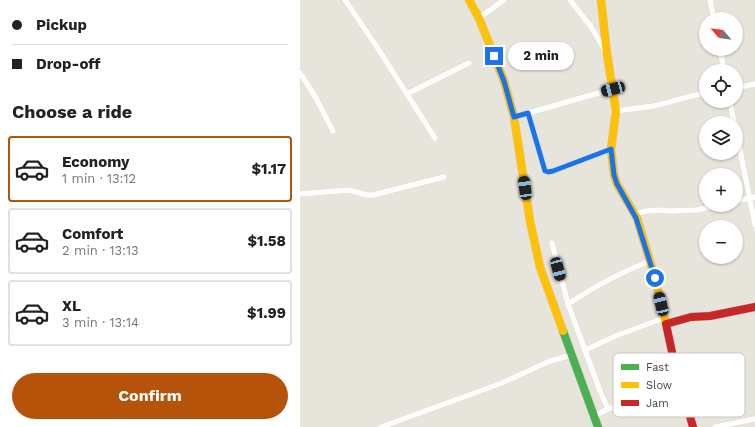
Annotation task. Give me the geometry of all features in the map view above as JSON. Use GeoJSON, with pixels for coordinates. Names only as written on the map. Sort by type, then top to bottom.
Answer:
{"type":"FeatureCollection","features":[{"type":"Feature","properties":{"kind":"main road"},"geometry":{"type":"LineString","coordinates":[[469,0],[479,18],[504,81],[514,117],[530,221],[540,267],[598,427]]}},
{"type":"Feature","properties":{"kind":"main road"},"geometry":{"type":"LineString","coordinates":[[602,0],[607,54],[616,111],[611,149],[614,175],[617,184],[636,218],[655,278],[673,353]]}},
{"type":"Feature","properties":{"kind":"main road"},"geometry":{"type":"LineString","coordinates":[[665,321],[710,316],[755,307]]}},
{"type":"Feature","properties":{"kind":"main road"},"geometry":{"type":"LineString","coordinates":[[690,417],[693,427]]}},
{"type":"Feature","properties":{"kind":"street"},"geometry":{"type":"LineString","coordinates":[[345,0],[435,138]]}},
{"type":"Feature","properties":{"kind":"street"},"geometry":{"type":"LineString","coordinates":[[479,18],[504,0]]}},
{"type":"Feature","properties":{"kind":"street"},"geometry":{"type":"LineString","coordinates":[[570,0],[592,28],[607,54]]}},
{"type":"Feature","properties":{"kind":"street"},"geometry":{"type":"LineString","coordinates":[[710,0],[713,12]]}},
{"type":"Feature","properties":{"kind":"street"},"geometry":{"type":"LineString","coordinates":[[407,94],[469,63]]}},
{"type":"Feature","properties":{"kind":"street"},"geometry":{"type":"LineString","coordinates":[[300,73],[316,98],[333,131]]}},
{"type":"Feature","properties":{"kind":"street"},"geometry":{"type":"LineString","coordinates":[[743,87],[755,84]]}},
{"type":"Feature","properties":{"kind":"street"},"geometry":{"type":"LineString","coordinates":[[514,117],[613,89]]}},
{"type":"Feature","properties":{"kind":"street"},"geometry":{"type":"LineString","coordinates":[[616,111],[653,106],[699,94]]}},
{"type":"Feature","properties":{"kind":"street"},"geometry":{"type":"LineString","coordinates":[[528,113],[546,172],[553,171],[611,149]]}},
{"type":"Feature","properties":{"kind":"street"},"geometry":{"type":"LineString","coordinates":[[743,158],[753,198],[755,225]]}},
{"type":"Feature","properties":{"kind":"street"},"geometry":{"type":"LineString","coordinates":[[300,194],[349,190],[367,195],[373,195],[444,177]]}},
{"type":"Feature","properties":{"kind":"street"},"geometry":{"type":"LineString","coordinates":[[743,200],[753,198]]}},
{"type":"Feature","properties":{"kind":"street"},"geometry":{"type":"LineString","coordinates":[[634,214],[653,210],[699,210]]}},
{"type":"Feature","properties":{"kind":"street"},"geometry":{"type":"LineString","coordinates":[[552,243],[568,304],[608,409]]}},
{"type":"Feature","properties":{"kind":"street"},"geometry":{"type":"LineString","coordinates":[[568,304],[602,283],[634,267],[650,261]]}},
{"type":"Feature","properties":{"kind":"street"},"geometry":{"type":"LineString","coordinates":[[585,350],[618,335],[665,321]]}},
{"type":"Feature","properties":{"kind":"street"},"geometry":{"type":"LineString","coordinates":[[381,427],[489,388],[572,354]]}},
{"type":"Feature","properties":{"kind":"street"},"geometry":{"type":"LineString","coordinates":[[594,416],[613,407]]}},
{"type":"Feature","properties":{"kind":"street"},"geometry":{"type":"LineString","coordinates":[[715,427],[755,419]]}},
{"type":"Feature","properties":{"kind":"shaded area"},"geometry":{"type":"Polygon","coordinates":[[[300,0],[755,0],[755,427],[300,427],[300,0]]]}},
{"type":"Feature","properties":{"kind":"traffic: fast"},"geometry":{"type":"LineString","coordinates":[[563,331],[598,427]]}},
{"type":"Feature","properties":{"kind":"traffic: slow"},"geometry":{"type":"LineString","coordinates":[[469,0],[479,18],[504,81],[514,117],[530,221],[540,267],[563,331]]}},
{"type":"Feature","properties":{"kind":"traffic: slow"},"geometry":{"type":"LineString","coordinates":[[601,0],[607,54],[616,111],[611,149],[614,175],[617,184],[637,218],[655,278],[666,324]]}},
{"type":"Feature","properties":{"kind":"traffic: jam"},"geometry":{"type":"LineString","coordinates":[[672,353],[666,324],[691,317],[710,316],[755,307]]}},
{"type":"Feature","properties":{"kind":"traffic: jam"},"geometry":{"type":"LineString","coordinates":[[690,417],[693,427]]}},
{"type":"Feature","properties":{"kind":"route"},"geometry":{"type":"LineString","coordinates":[[494,56],[504,81],[514,117],[528,113],[545,171],[553,171],[611,149],[614,175],[617,184],[636,218],[655,278]]}}]}
